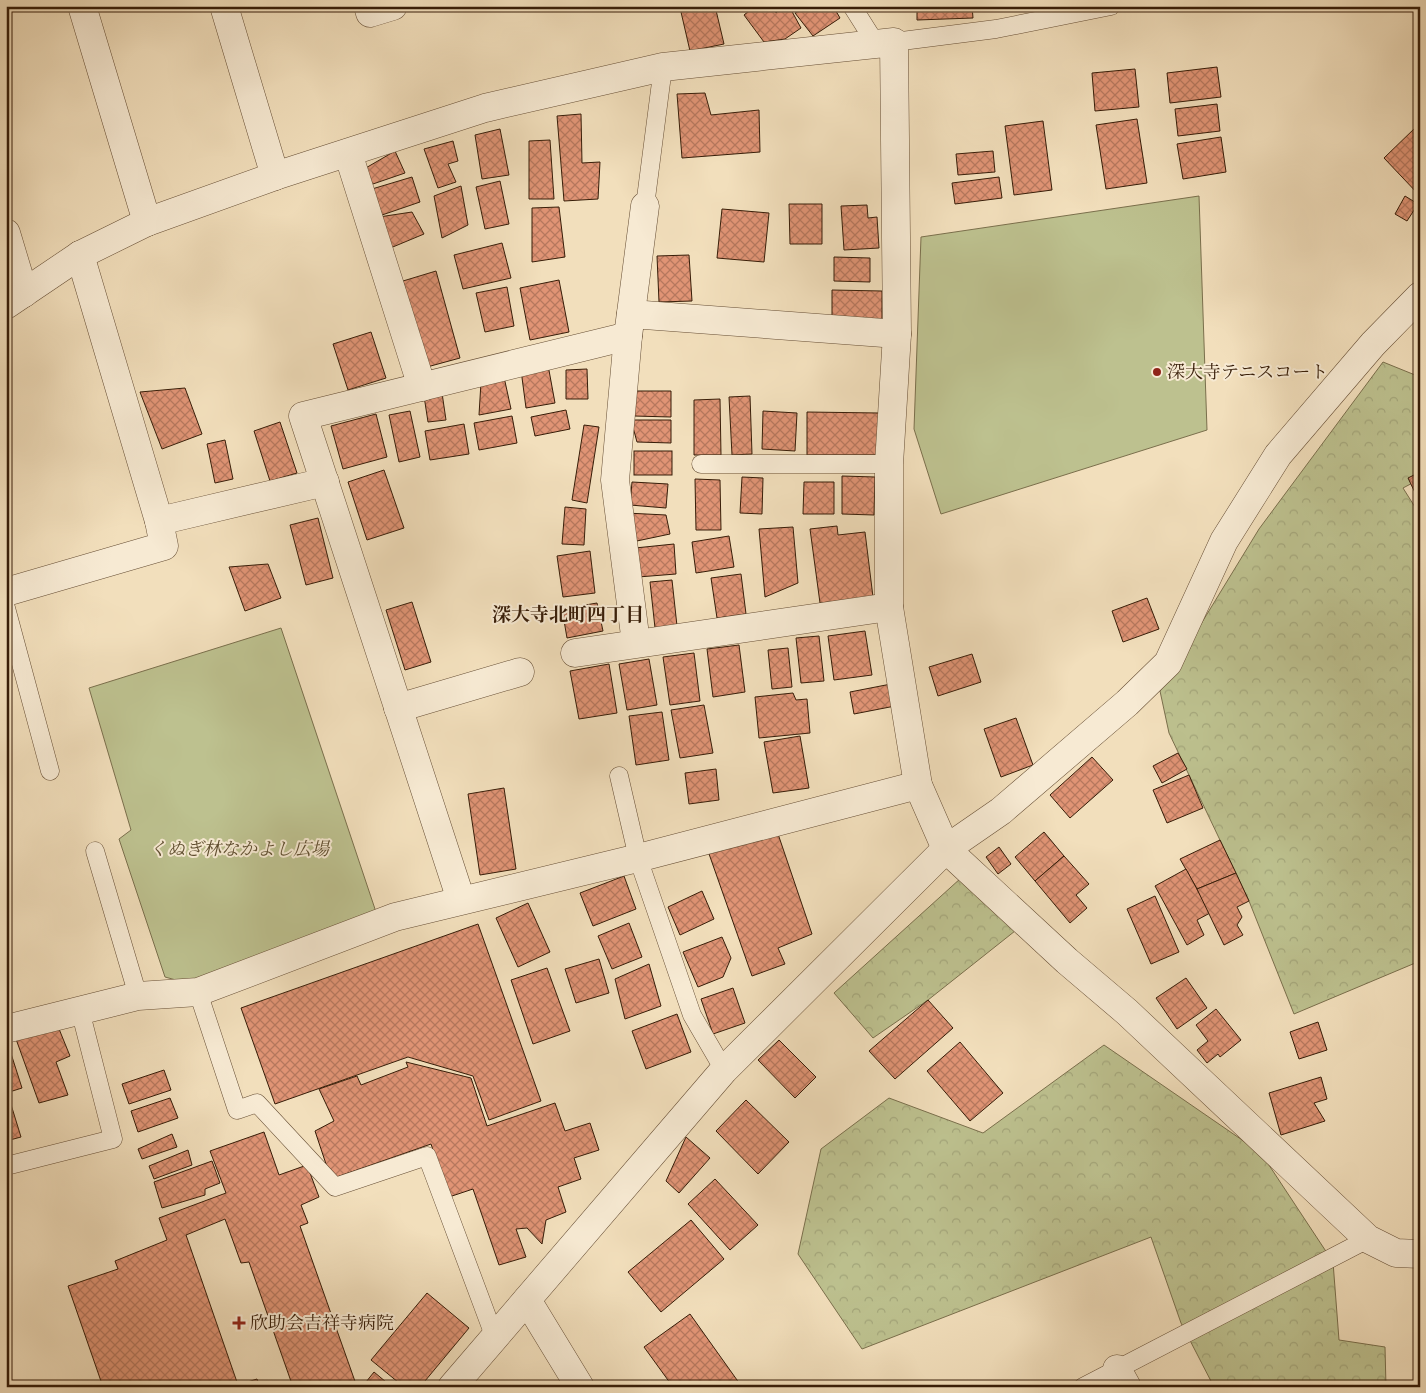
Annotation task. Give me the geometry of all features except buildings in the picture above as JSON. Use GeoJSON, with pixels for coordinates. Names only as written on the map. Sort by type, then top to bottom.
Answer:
{"type":"FeatureCollection","features":[{"type":"Feature","properties":{"kind":"street"},"geometry":{"type":"LineString","coordinates":[[82,6],[147,222]]}},
{"type":"Feature","properties":{"kind":"street"},"geometry":{"type":"LineString","coordinates":[[224,6],[275,176]]}},
{"type":"Feature","properties":{"kind":"street"},"geometry":{"type":"LineString","coordinates":[[368,6],[370,13],[393,6]]}},
{"type":"Feature","properties":{"kind":"street"},"geometry":{"type":"LineString","coordinates":[[6,233],[15,299],[80,256],[147,222],[275,176],[485,108],[663,67],[885,43],[897,334],[889,464],[889,607],[918,784],[946,849],[1067,961],[1127,1012],[1368,1239],[1396,1252],[1420,1254]]}},
{"type":"Feature","properties":{"kind":"street"},"geometry":{"type":"LineString","coordinates":[[348,153],[422,387]]}},
{"type":"Feature","properties":{"kind":"street"},"geometry":{"type":"LineString","coordinates":[[636,643],[615,480],[629,325],[645,206]]}},
{"type":"Feature","properties":{"kind":"street"},"geometry":{"type":"LineString","coordinates":[[6,592],[164,546],[159,520],[80,256]]}},
{"type":"Feature","properties":{"kind":"street"},"geometry":{"type":"LineString","coordinates":[[452,1387],[724,1070],[946,849],[1001,811],[1127,703],[1168,663],[1224,540],[1278,455],[1374,344],[1420,296]]}},
{"type":"Feature","properties":{"kind":"street"},"geometry":{"type":"LineString","coordinates":[[462,900],[303,416],[422,387],[629,325],[897,334]]}},
{"type":"Feature","properties":{"kind":"street"},"geometry":{"type":"LineString","coordinates":[[159,520],[325,482]]}},
{"type":"Feature","properties":{"kind":"street"},"geometry":{"type":"LineString","coordinates":[[575,653],[889,607]]}},
{"type":"Feature","properties":{"kind":"street"},"geometry":{"type":"LineString","coordinates":[[398,708],[520,672]]}},
{"type":"Feature","properties":{"kind":"street"},"geometry":{"type":"LineString","coordinates":[[6,1030],[138,996],[198,992],[395,917],[638,858],[918,784]]}},
{"type":"Feature","properties":{"kind":"street"},"geometry":{"type":"LineString","coordinates":[[527,1300],[580,1387]]}},
{"type":"Feature","properties":{"kind":"lane"},"geometry":{"type":"LineString","coordinates":[[852,6],[885,43],[996,29],[1111,6]]}},
{"type":"Feature","properties":{"kind":"lane"},"geometry":{"type":"LineString","coordinates":[[645,206],[663,67]]}},
{"type":"Feature","properties":{"kind":"lane"},"geometry":{"type":"LineString","coordinates":[[701,464],[889,464]]}},
{"type":"Feature","properties":{"kind":"lane"},"geometry":{"type":"LineString","coordinates":[[6,608],[50,771]]}},
{"type":"Feature","properties":{"kind":"lane"},"geometry":{"type":"LineString","coordinates":[[619,776],[638,858],[692,1015],[724,1070]]}},
{"type":"Feature","properties":{"kind":"lane"},"geometry":{"type":"LineString","coordinates":[[95,851],[138,996]]}},
{"type":"Feature","properties":{"kind":"lane"},"geometry":{"type":"LineString","coordinates":[[198,992],[237,1110],[257,1103],[335,1187],[427,1156],[494,1338]]}},
{"type":"Feature","properties":{"kind":"lane"},"geometry":{"type":"LineString","coordinates":[[6,1166],[113,1139],[80,1010]]}},
{"type":"Feature","properties":{"kind":"lane"},"geometry":{"type":"LineString","coordinates":[[1083,1387],[1122,1378],[1368,1239]]}},
{"type":"Feature","properties":{"kind":"green space"},"geometry":{"type":"Polygon","coordinates":[[[1199,196],[1207,430],[941,514],[914,429],[921,237],[1199,196]]]}},
{"type":"Feature","properties":{"kind":"green space"},"geometry":{"type":"Polygon","coordinates":[[[1383,362],[1420,377],[1420,479],[1403,488],[1420,515],[1420,961],[1294,1014],[1249,901],[1169,733],[1160,691],[1259,529],[1383,362]]]}},
{"type":"Feature","properties":{"kind":"green space","name":"くぬぎ林なかよし広場"},"geometry":{"type":"Polygon","coordinates":[[[281,628],[376,912],[194,985],[165,977],[119,839],[131,830],[89,688],[281,628]]]}},
{"type":"Feature","properties":{"kind":"green space"},"geometry":{"type":"Polygon","coordinates":[[[961,878],[1015,931],[928,1000],[873,1038],[834,993],[961,878]]]}},
{"type":"Feature","properties":{"kind":"green space"},"geometry":{"type":"Polygon","coordinates":[[[1104,1045],[1261,1153],[1333,1262],[1339,1340],[1385,1347],[1386,1387],[1214,1387],[1181,1323],[1151,1237],[862,1349],[798,1254],[821,1149],[889,1098],[983,1133],[1104,1045]]]}},
{"type":"Feature","properties":{"kind":"place","name":"深大寺テニスコート"},"geometry":{"type":"Point","coordinates":[1157,372]}},
{"type":"Feature","properties":{"kind":"place","name":"欣助会吉祥寺病院"},"geometry":{"type":"Point","coordinates":[239,1323]}},
{"type":"Feature","properties":{"kind":"district","name":"深大寺北町四丁目"},"geometry":{"type":"Point","coordinates":[568,615]}}]}
